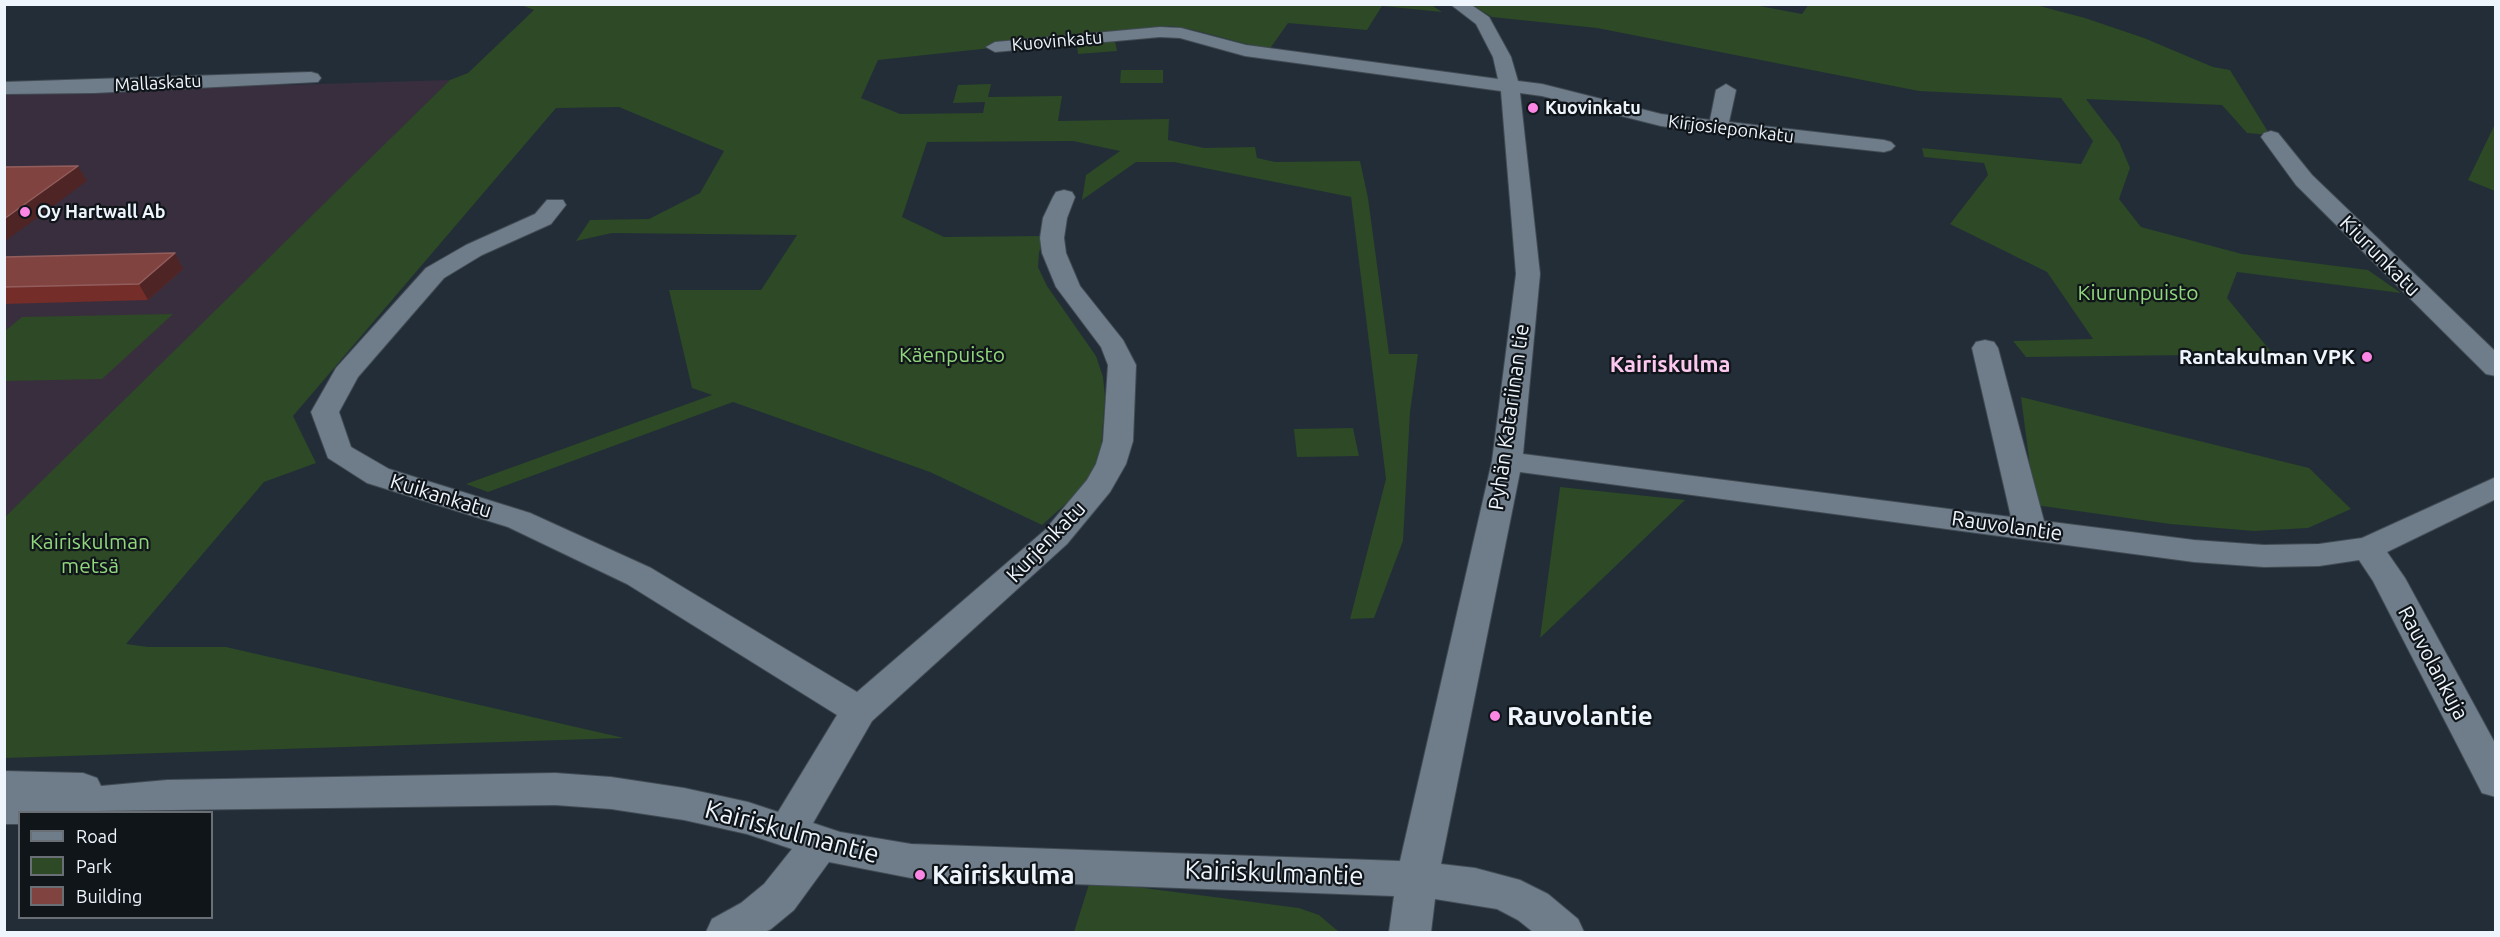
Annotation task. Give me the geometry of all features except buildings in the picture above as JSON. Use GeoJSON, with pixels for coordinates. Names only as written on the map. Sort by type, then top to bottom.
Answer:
{"type":"FeatureCollection","features":[{"type":"Feature","properties":{"kind":"street","name":"Pyhän Katariinan tie"},"geometry":{"type":"LineString","coordinates":[[1410,933],[1417,879],[1507,461],[1528,274],[1510,87],[1502,57],[1483,21],[1458,4]]}},
{"type":"Feature","properties":{"kind":"street","name":"Kuovinkatu"},"geometry":{"type":"LineString","coordinates":[[995,47],[1160,32],[1181,33],[1257,52],[1510,87]]}},
{"type":"Feature","properties":{"kind":"street","name":"Mallaskatu"},"geometry":{"type":"LineString","coordinates":[[4,88],[93,87],[157,82],[311,78]]}},
{"type":"Feature","properties":{"kind":"street","name":"Kirjosieponkatu"},"geometry":{"type":"LineString","coordinates":[[1510,87],[1569,96],[1636,116],[1718,128],[1884,146]]}},
{"type":"Feature","properties":{"kind":"street"},"geometry":{"type":"LineString","coordinates":[[1718,128],[1725,90]]}},
{"type":"Feature","properties":{"kind":"street","name":"Kiurunkatu"},"geometry":{"type":"LineString","coordinates":[[2271,137],[2304,180],[2496,369]]}},
{"type":"Feature","properties":{"kind":"street","name":"Kurjenkatu"},"geometry":{"type":"LineString","coordinates":[[728,933],[756,916],[779,897],[859,711],[1056,537],[1099,485],[1111,464],[1118,441],[1122,365],[1114,346],[1068,287],[1054,253],[1052,238],[1055,218],[1064,197]]}},
{"type":"Feature","properties":{"kind":"street","name":"Kuikankatu"},"geometry":{"type":"LineString","coordinates":[[555,205],[543,219],[474,250],[435,273],[346,374],[325,412],[338,452],[378,476],[519,520],[639,576],[859,711]]}},
{"type":"Feature","properties":{"kind":"street"},"geometry":{"type":"LineString","coordinates":[[1985,348],[2031,529]]}},
{"type":"Feature","properties":{"kind":"street","name":"Rauvolantie"},"geometry":{"type":"LineString","coordinates":[[1507,461],[2194,551],[2264,556],[2319,555],[2367,548],[2402,534],[2496,486]]}},
{"type":"Feature","properties":{"kind":"street","name":"Rauvolankuja"},"geometry":{"type":"LineString","coordinates":[[2367,548],[2388,578],[2496,782]]}},
{"type":"Feature","properties":{"kind":"street","name":"Kairiskulmantie"},"geometry":{"type":"LineString","coordinates":[[4,786],[56,787],[167,796]]}},
{"type":"Feature","properties":{"kind":"street","name":"Kairiskulmantie"},"geometry":{"type":"LineString","coordinates":[[4,808],[39,808],[167,796],[555,789],[611,793],[684,804],[748,818],[804,837],[911,861],[1417,879],[1505,893],[1533,907],[1563,933]]}},
{"type":"Feature","properties":{"kind":"shaded area"},"geometry":{"type":"Polygon","coordinates":[[[450,80],[5,517],[5,88],[287,85],[450,80]]]}},
{"type":"Feature","properties":{"kind":"green space"},"geometry":{"type":"Polygon","coordinates":[[[1430,4],[1442,12],[1382,6],[1367,30],[1288,23],[1269,50],[1170,26],[1003,42],[1001,47],[878,60],[861,98],[900,114],[983,113],[985,102],[953,103],[958,85],[991,84],[988,97],[1062,96],[1058,121],[1169,119],[1168,140],[1204,148],[1255,147],[1257,158],[1275,162],[1360,161],[1368,198],[1389,354],[1418,354],[1410,412],[1403,541],[1374,618],[1350,619],[1386,479],[1351,197],[1174,162],[1136,162],[1082,200],[1086,175],[1120,151],[1073,141],[927,142],[902,217],[944,237],[1044,236],[1038,267],[1047,286],[1096,356],[1103,377],[1105,396],[1101,450],[1094,472],[1079,492],[1042,525],[930,472],[733,402],[488,492],[466,484],[712,395],[692,388],[669,290],[761,290],[797,235],[612,233],[576,241],[590,220],[649,219],[700,193],[724,151],[619,107],[556,108],[293,416],[316,463],[264,482],[126,644],[148,647],[226,647],[624,738],[5,758],[5,517],[450,80],[468,73],[534,10],[521,5],[1430,4]]]}},
{"type":"Feature","properties":{"kind":"green space","name":"Kiurunpuisto"},"geometry":{"type":"Polygon","coordinates":[[[1749,4],[1802,14],[1809,4],[2032,4],[2085,18],[2144,38],[2213,67],[2230,70],[2270,135],[2247,133],[2222,105],[2086,99],[2119,142],[2130,168],[2119,199],[2141,227],[2242,254],[2368,270],[2401,293],[2237,272],[2227,298],[2273,354],[2026,357],[2013,341],[2093,339],[2047,272],[1950,224],[1988,175],[1984,163],[1924,157],[1922,148],[2081,164],[2093,141],[2061,98],[1919,91],[1597,28],[1492,17],[1472,5],[1749,4]]]}},
{"type":"Feature","properties":{"kind":"green space"},"geometry":{"type":"Polygon","coordinates":[[[1115,41],[1117,51],[1078,54],[1077,44],[1115,41]]]}},
{"type":"Feature","properties":{"kind":"green space"},"geometry":{"type":"Polygon","coordinates":[[[1121,70],[1163,70],[1163,83],[1120,83],[1121,70]]]}},
{"type":"Feature","properties":{"kind":"green space"},"geometry":{"type":"Polygon","coordinates":[[[2495,124],[2496,191],[2468,180],[2495,124]]]}},
{"type":"Feature","properties":{"kind":"green space"},"geometry":{"type":"Polygon","coordinates":[[[173,314],[102,379],[5,381],[5,331],[22,317],[173,314]]]}},
{"type":"Feature","properties":{"kind":"green space"},"geometry":{"type":"Polygon","coordinates":[[[2021,397],[2309,468],[2351,509],[2308,528],[2254,531],[2170,524],[2035,505],[2021,397]]]}},
{"type":"Feature","properties":{"kind":"green space"},"geometry":{"type":"Polygon","coordinates":[[[1353,428],[1359,456],[1297,457],[1294,429],[1353,428]]]}},
{"type":"Feature","properties":{"kind":"green space"},"geometry":{"type":"Polygon","coordinates":[[[1560,487],[1685,500],[1540,638],[1560,487]]]}},
{"type":"Feature","properties":{"kind":"green space"},"geometry":{"type":"Polygon","coordinates":[[[1090,881],[1299,908],[1319,915],[1339,932],[1074,932],[1090,881]]]}},
{"type":"Feature","properties":{"kind":"place","name":"Kuovinkatu"},"geometry":{"type":"Point","coordinates":[1533,108]}},
{"type":"Feature","properties":{"kind":"place","name":"Oy Hartwall Ab"},"geometry":{"type":"Point","coordinates":[25,212]}},
{"type":"Feature","properties":{"kind":"place","name":"Rantakulman VPK"},"geometry":{"type":"Point","coordinates":[2367,357]}},
{"type":"Feature","properties":{"kind":"place","name":"Rauvolantie"},"geometry":{"type":"Point","coordinates":[1495,716]}},
{"type":"Feature","properties":{"kind":"place","name":"Kairiskulma"},"geometry":{"type":"Point","coordinates":[920,875]}},
{"type":"Feature","properties":{"kind":"district","name":"Kairiskulma"},"geometry":{"type":"Point","coordinates":[1670,365]}},
{"type":"Feature","properties":{"kind":"park label","name":"Käenpuisto"},"geometry":{"type":"Point","coordinates":[952,355]}},
{"type":"Feature","properties":{"kind":"park label","name":"Kairiskulman metsä"},"geometry":{"type":"Point","coordinates":[90,554]}}]}
